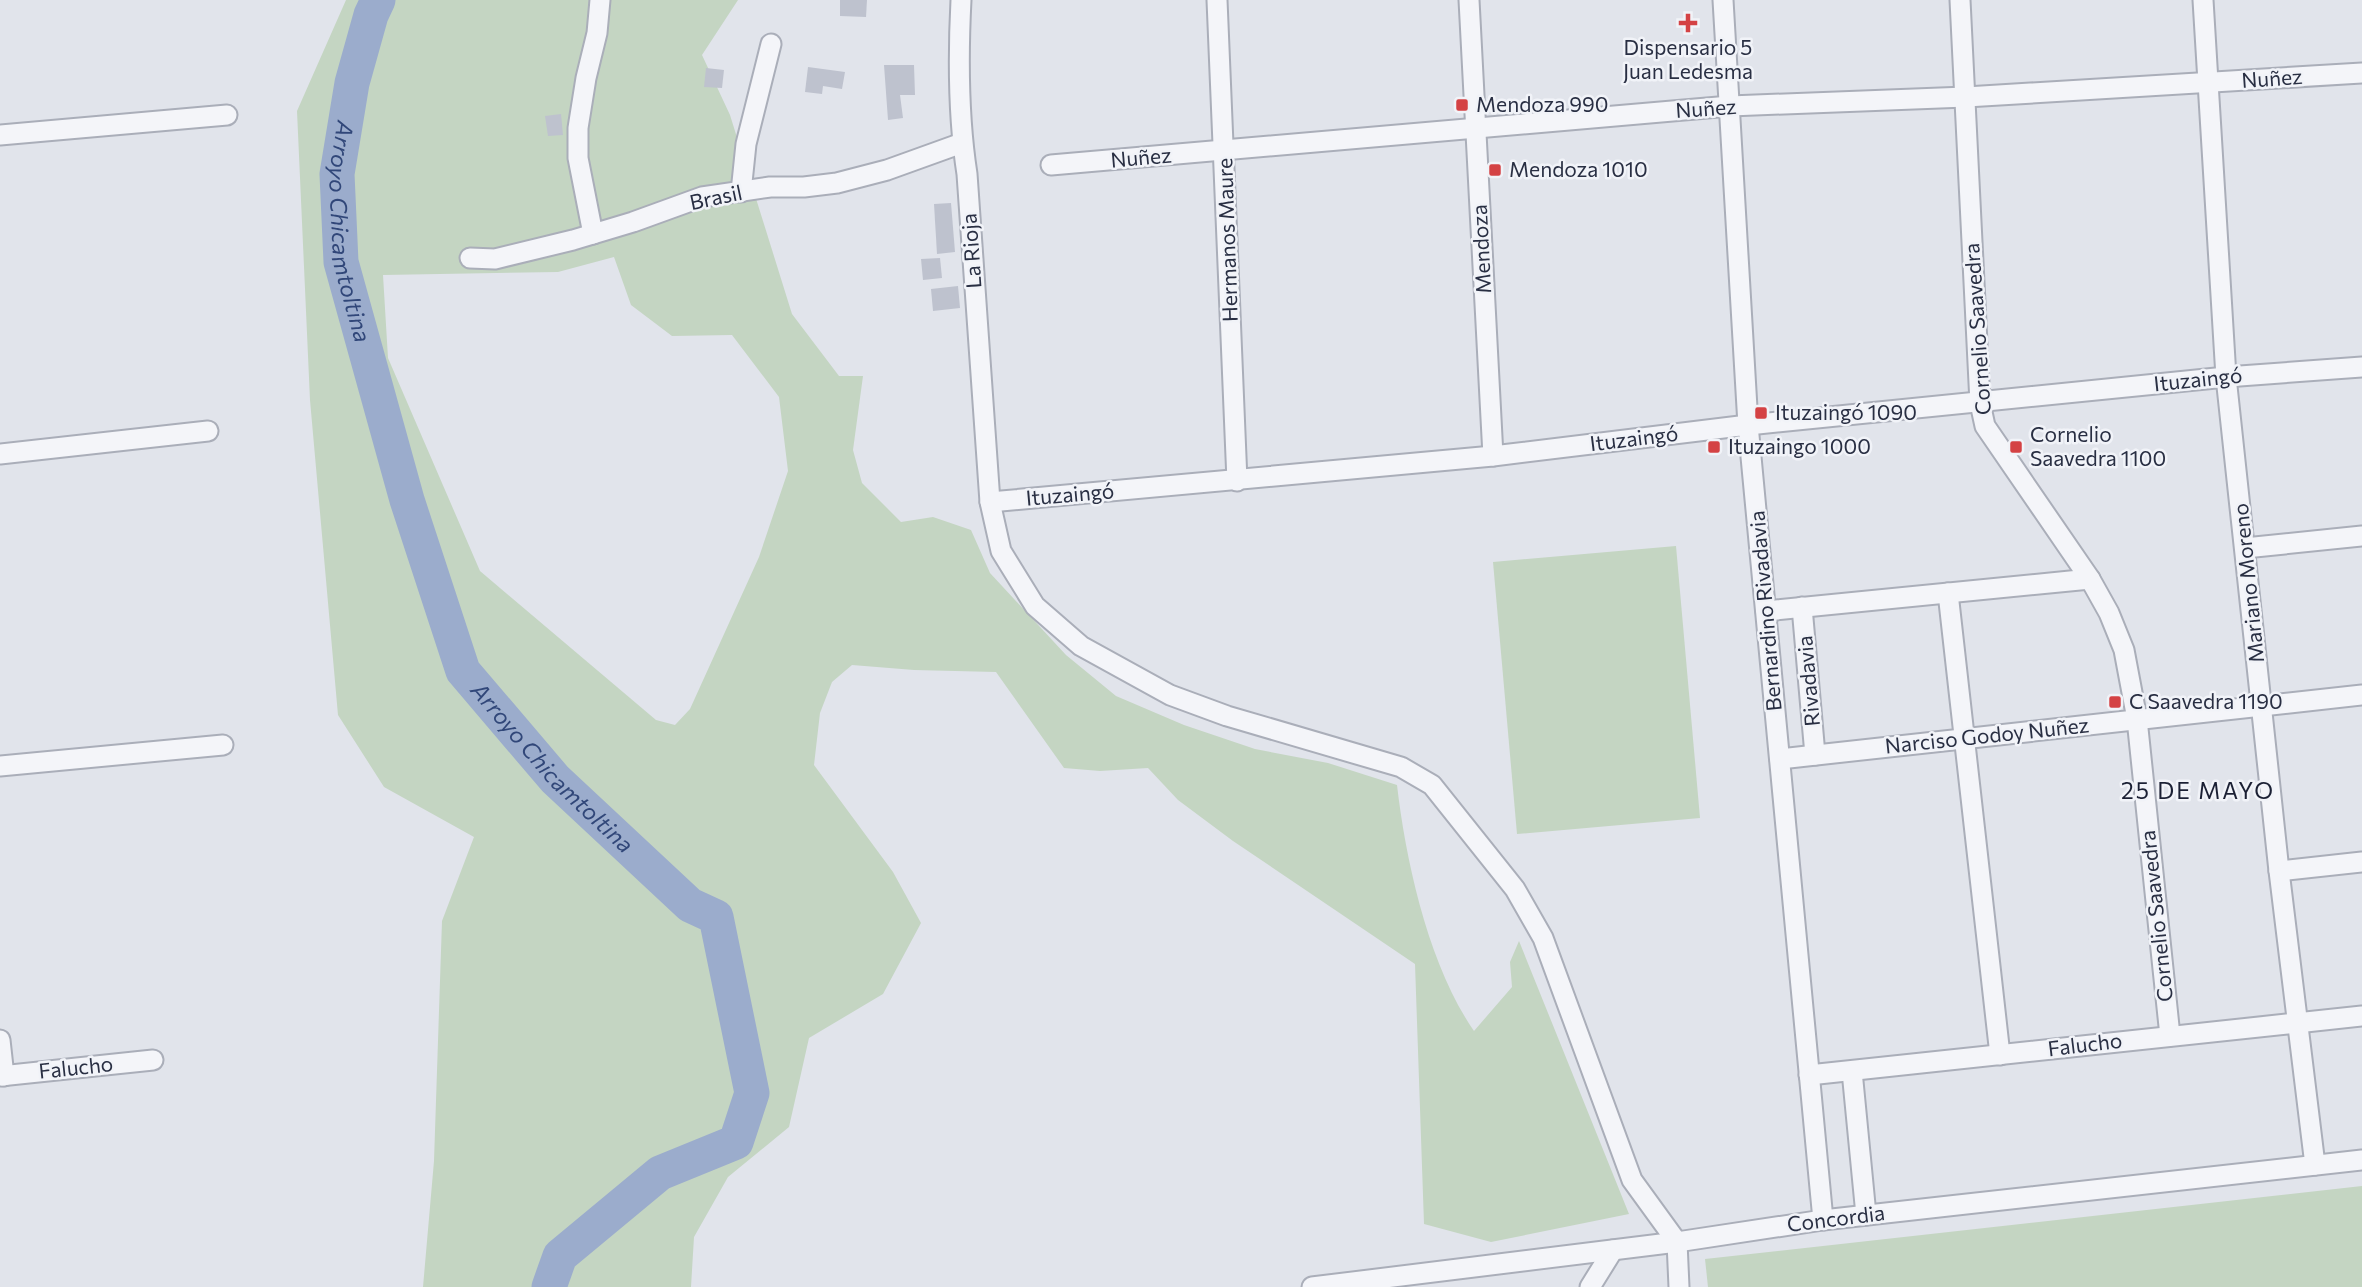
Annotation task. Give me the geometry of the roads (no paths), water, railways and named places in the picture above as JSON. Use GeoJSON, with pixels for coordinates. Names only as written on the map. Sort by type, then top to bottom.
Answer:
{"type":"FeatureCollection","features":[{"type":"Feature","properties":{"kind":"street"},"geometry":{"type":"LineString","coordinates":[[593,234],[578,158],[578,128],[597,33],[600,0]]}},
{"type":"Feature","properties":{"kind":"street","name":"La Rioja"},"geometry":{"type":"LineString","coordinates":[[961,0],[958,51],[962,143],[967,174],[990,502],[1001,551],[1035,606],[1081,646],[1170,695],[1227,716],[1401,767],[1432,785],[1515,890],[1543,939],[1632,1180],[1676,1242]]}},
{"type":"Feature","properties":{"kind":"street","name":"Hermanos Maure"},"geometry":{"type":"LineString","coordinates":[[1217,0],[1237,481]]}},
{"type":"Feature","properties":{"kind":"street","name":"Mendoza"},"geometry":{"type":"LineString","coordinates":[[1469,0],[1493,456]]}},
{"type":"Feature","properties":{"kind":"street","name":"Bernardino Rivadavia"},"geometry":{"type":"LineString","coordinates":[[1723,0],[1748,425],[1823,1220]]}},
{"type":"Feature","properties":{"kind":"street","name":"Cornelio Saavedra"},"geometry":{"type":"LineString","coordinates":[[1960,0],[1980,403],[1985,426],[2090,579],[2109,613],[2124,650],[2137,719],[2170,1036]]}},
{"type":"Feature","properties":{"kind":"street","name":"Mariano Moreno"},"geometry":{"type":"LineString","coordinates":[[2203,0],[2226,377],[2296,1023],[2315,1165]]}},
{"type":"Feature","properties":{"kind":"street"},"geometry":{"type":"LineString","coordinates":[[741,192],[746,144],[771,44]]}},
{"type":"Feature","properties":{"kind":"street","name":"Nuñez"},"geometry":{"type":"LineString","coordinates":[[1051,165],[1730,106],[1966,97],[2362,73]]}},
{"type":"Feature","properties":{"kind":"street"},"geometry":{"type":"LineString","coordinates":[[0,135],[227,116]]}},
{"type":"Feature","properties":{"kind":"street","name":"Brasil"},"geometry":{"type":"LineString","coordinates":[[470,258],[495,259],[593,234],[702,197],[770,187],[837,183],[887,170],[962,143]]}},
{"type":"Feature","properties":{"kind":"street","name":"Ituzaingó"},"geometry":{"type":"LineString","coordinates":[[990,502],[1493,456],[1748,425],[2226,377],[2362,367]]}},
{"type":"Feature","properties":{"kind":"street"},"geometry":{"type":"LineString","coordinates":[[0,454],[208,431]]}},
{"type":"Feature","properties":{"kind":"street"},"geometry":{"type":"LineString","coordinates":[[2245,548],[2362,536]]}},
{"type":"Feature","properties":{"kind":"street"},"geometry":{"type":"LineString","coordinates":[[1766,611],[2090,579]]}},
{"type":"Feature","properties":{"kind":"street"},"geometry":{"type":"LineString","coordinates":[[1948,593],[2000,1055]]}},
{"type":"Feature","properties":{"kind":"street","name":"Rivadavia"},"geometry":{"type":"LineString","coordinates":[[1802,607],[1815,755]]}},
{"type":"Feature","properties":{"kind":"street","name":"Narciso Godoy Nuñez"},"geometry":{"type":"LineString","coordinates":[[1780,759],[2362,695]]}},
{"type":"Feature","properties":{"kind":"street"},"geometry":{"type":"LineString","coordinates":[[0,766],[223,745]]}},
{"type":"Feature","properties":{"kind":"street"},"geometry":{"type":"LineString","coordinates":[[2279,871],[2362,863]]}},
{"type":"Feature","properties":{"kind":"street","name":"Falucho"},"geometry":{"type":"LineString","coordinates":[[1809,1075],[2362,1016]]}},
{"type":"Feature","properties":{"kind":"street"},"geometry":{"type":"LineString","coordinates":[[0,1040],[2,1076]]}},
{"type":"Feature","properties":{"kind":"street","name":"Falucho"},"geometry":{"type":"LineString","coordinates":[[2,1076],[153,1060]]}},
{"type":"Feature","properties":{"kind":"street"},"geometry":{"type":"LineString","coordinates":[[1852,1071],[1866,1215]]}},
{"type":"Feature","properties":{"kind":"street","name":"Concordia"},"geometry":{"type":"LineString","coordinates":[[1312,1287],[1676,1242],[1823,1220],[2362,1160]]}},
{"type":"Feature","properties":{"kind":"street"},"geometry":{"type":"LineString","coordinates":[[1676,1242],[1679,1287]]}},
{"type":"Feature","properties":{"kind":"street"},"geometry":{"type":"LineString","coordinates":[[1590,1287],[1614,1250]]}},
{"type":"Feature","properties":{"kind":"waterway","name":"Arroyo Chicamtoltina"},"geometry":{"type":"LineString","coordinates":[[378,0],[371,15],[352,83],[337,174],[341,262],[407,500],[463,671],[555,779],[690,905],[716,917],[752,1093],[736,1142],[660,1173],[560,1256],[549,1287]]}},
{"type":"Feature","properties":{"kind":"place","name":"Dispensario 5 Juan Ledesma"},"geometry":{"type":"Point","coordinates":[1688,23]}},
{"type":"Feature","properties":{"kind":"place","name":"Mendoza 990"},"geometry":{"type":"Point","coordinates":[1462,105]}},
{"type":"Feature","properties":{"kind":"place","name":"Mendoza 1010"},"geometry":{"type":"Point","coordinates":[1495,170]}},
{"type":"Feature","properties":{"kind":"place","name":"Ituzaingó 1090"},"geometry":{"type":"Point","coordinates":[1761,413]}},
{"type":"Feature","properties":{"kind":"place","name":"Ituzaingo 1000"},"geometry":{"type":"Point","coordinates":[1714,447]}},
{"type":"Feature","properties":{"kind":"place","name":"Cornelio Saavedra 1100"},"geometry":{"type":"Point","coordinates":[2016,447]}},
{"type":"Feature","properties":{"kind":"place","name":"C Saavedra 1190"},"geometry":{"type":"Point","coordinates":[2115,702]}},
{"type":"Feature","properties":{"kind":"district","name":"25 DE MAYO"},"geometry":{"type":"Point","coordinates":[2198,791]}}]}
